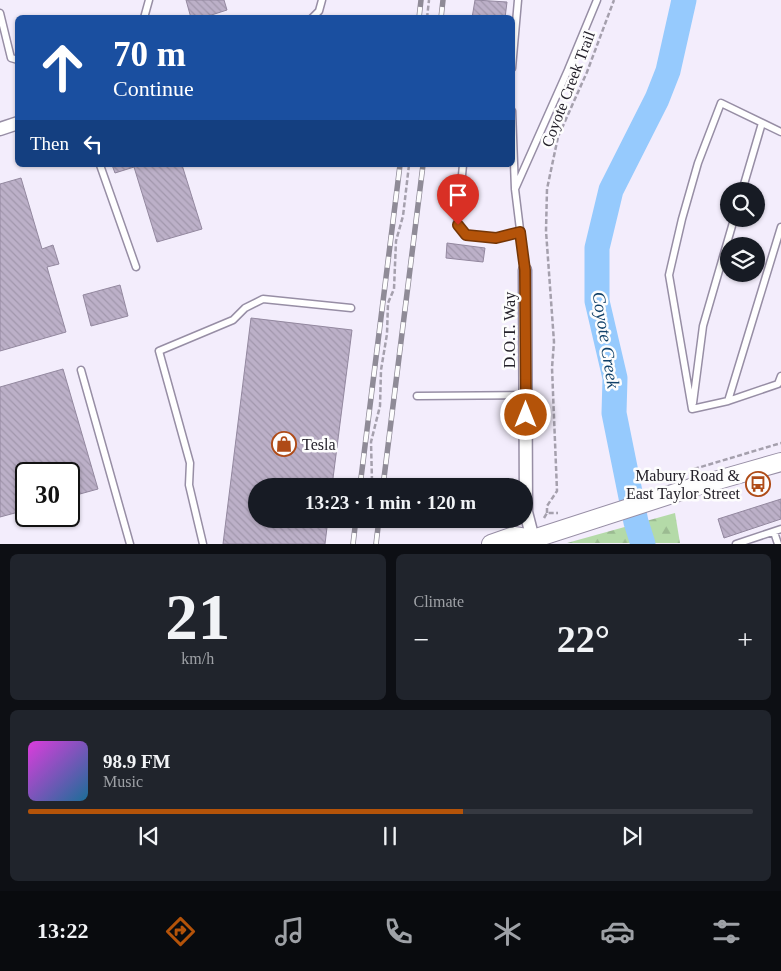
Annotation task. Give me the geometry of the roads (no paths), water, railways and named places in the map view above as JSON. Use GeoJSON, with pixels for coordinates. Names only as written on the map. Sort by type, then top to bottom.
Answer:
{"type":"FeatureCollection","features":[{"type":"Feature","properties":{"kind":"main road"},"geometry":{"type":"LineString","coordinates":[[490,544],[514,536],[531,542],[589,520],[781,462]]}},
{"type":"Feature","properties":{"kind":"street"},"geometry":{"type":"LineString","coordinates":[[0,129],[15,124]]}},
{"type":"Feature","properties":{"kind":"street","name":"D.O.T. Way"},"geometry":{"type":"LineString","coordinates":[[525,270],[526,512],[531,542]]}},
{"type":"Feature","properties":{"kind":"lane"},"geometry":{"type":"LineString","coordinates":[[145,15],[150,0]]}},
{"type":"Feature","properties":{"kind":"lane"},"geometry":{"type":"LineString","coordinates":[[315,15],[322,0]]}},
{"type":"Feature","properties":{"kind":"lane"},"geometry":{"type":"LineString","coordinates":[[515,34],[518,0]]}},
{"type":"Feature","properties":{"kind":"lane"},"geometry":{"type":"LineString","coordinates":[[515,189],[597,0]]}},
{"type":"Feature","properties":{"kind":"lane"},"geometry":{"type":"LineString","coordinates":[[0,13],[11,58],[15,59]]}},
{"type":"Feature","properties":{"kind":"lane"},"geometry":{"type":"LineString","coordinates":[[692,409],[668,275],[698,163],[721,103],[781,132]]}},
{"type":"Feature","properties":{"kind":"lane"},"geometry":{"type":"LineString","coordinates":[[745,182],[762,123]]}},
{"type":"Feature","properties":{"kind":"lane"},"geometry":{"type":"LineString","coordinates":[[101,167],[136,267]]}},
{"type":"Feature","properties":{"kind":"lane"},"geometry":{"type":"LineString","coordinates":[[463,167],[458,225],[466,235],[496,238],[520,232]]}},
{"type":"Feature","properties":{"kind":"lane"},"geometry":{"type":"LineString","coordinates":[[514,167],[515,189],[525,270]]}},
{"type":"Feature","properties":{"kind":"lane"},"geometry":{"type":"LineString","coordinates":[[692,409],[702,326],[732,227]]}},
{"type":"Feature","properties":{"kind":"lane"},"geometry":{"type":"LineString","coordinates":[[728,401],[781,227]]}},
{"type":"Feature","properties":{"kind":"lane"},"geometry":{"type":"LineString","coordinates":[[202,544],[189,485],[190,463],[159,351],[233,320],[244,308],[263,299],[350,308]]}},
{"type":"Feature","properties":{"kind":"lane"},"geometry":{"type":"LineString","coordinates":[[81,370],[130,544]]}},
{"type":"Feature","properties":{"kind":"lane"},"geometry":{"type":"LineString","coordinates":[[692,409],[728,401],[780,383],[781,376]]}},
{"type":"Feature","properties":{"kind":"lane"},"geometry":{"type":"LineString","coordinates":[[418,396],[526,395]]}},
{"type":"Feature","properties":{"kind":"lane"},"geometry":{"type":"LineString","coordinates":[[736,544],[778,530],[778,544]]}},
{"type":"Feature","properties":{"kind":"waterway","name":"Coyote Creek"},"geometry":{"type":"LineString","coordinates":[[643,544],[636,522],[614,413],[615,378],[597,301],[597,248],[611,190],[657,99],[668,71],[684,0]]}},
{"type":"Feature","properties":{"kind":"railway"},"geometry":{"type":"LineString","coordinates":[[419,15],[421,0]]}},
{"type":"Feature","properties":{"kind":"railway"},"geometry":{"type":"LineString","coordinates":[[441,15],[443,0]]}},
{"type":"Feature","properties":{"kind":"railway"},"geometry":{"type":"LineString","coordinates":[[361,478],[400,167]]}},
{"type":"Feature","properties":{"kind":"railway"},"geometry":{"type":"LineString","coordinates":[[384,478],[423,167]]}},
{"type":"Feature","properties":{"kind":"railway"},"geometry":{"type":"LineString","coordinates":[[353,544],[355,528]]}},
{"type":"Feature","properties":{"kind":"railway"},"geometry":{"type":"LineString","coordinates":[[376,544],[378,528]]}},
{"type":"Feature","properties":{"kind":"place","name":"Tesla"},"geometry":{"type":"Point","coordinates":[284,444]}},
{"type":"Feature","properties":{"kind":"place","name":"Mabury Road & East Taylor Street"},"geometry":{"type":"Point","coordinates":[758,484]}}]}
